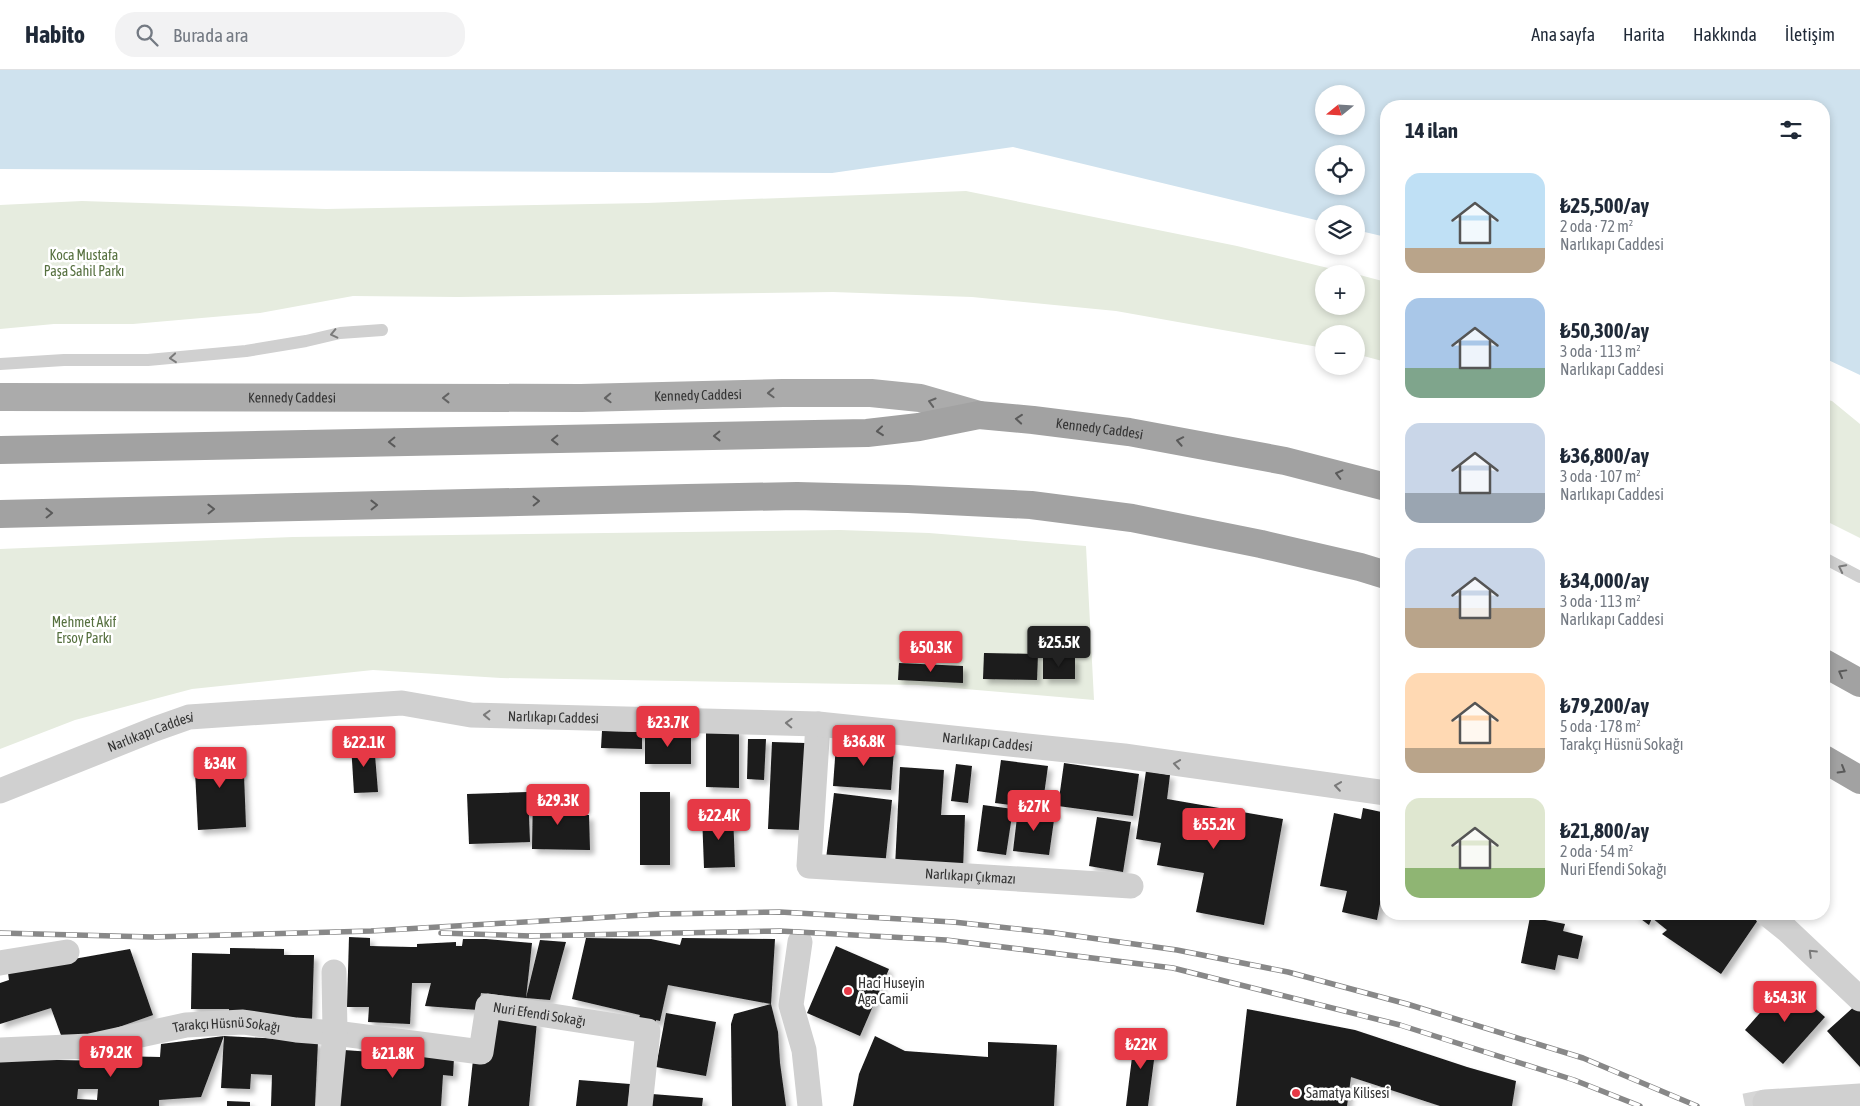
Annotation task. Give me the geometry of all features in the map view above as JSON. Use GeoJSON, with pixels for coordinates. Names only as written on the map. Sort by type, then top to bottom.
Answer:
{"type":"FeatureCollection","features":[{"type":"Feature","properties":{"kind":"highway"},"geometry":{"type":"LineString","coordinates":[[0,450],[867,433],[919,427],[979,415]]}},
{"type":"Feature","properties":{"kind":"highway","name":"Kennedy Caddesi"},"geometry":{"type":"LineString","coordinates":[[979,415],[1129,432],[1285,461],[1380,485]]}},
{"type":"Feature","properties":{"kind":"highway"},"geometry":{"type":"LineString","coordinates":[[0,514],[707,497],[908,498],[1030,505],[1132,518],[1270,546],[1380,573]]}},
{"type":"Feature","properties":{"kind":"highway"},"geometry":{"type":"LineString","coordinates":[[1830,666],[1860,683]]}},
{"type":"Feature","properties":{"kind":"highway"},"geometry":{"type":"LineString","coordinates":[[1830,762],[1860,780]]}},
{"type":"Feature","properties":{"kind":"main road","name":"Kennedy Caddesi"},"geometry":{"type":"LineString","coordinates":[[0,397],[581,398],[783,393],[871,393],[920,398],[979,415]]}},
{"type":"Feature","properties":{"kind":"street","name":"Narlıkapı Caddesi"},"geometry":{"type":"LineString","coordinates":[[0,791],[189,717],[402,703],[471,715],[818,724],[1124,756],[1380,792]]}},
{"type":"Feature","properties":{"kind":"street","name":"Narlıkapı Çıkmazı"},"geometry":{"type":"LineString","coordinates":[[818,724],[809,866],[1131,886]]}},
{"type":"Feature","properties":{"kind":"street"},"geometry":{"type":"LineString","coordinates":[[1774,920],[1860,999]]}},
{"type":"Feature","properties":{"kind":"street"},"geometry":{"type":"LineString","coordinates":[[800,942],[791,1005],[804,1050],[810,1106]]}},
{"type":"Feature","properties":{"kind":"street"},"geometry":{"type":"LineString","coordinates":[[0,963],[67,952]]}},
{"type":"Feature","properties":{"kind":"street"},"geometry":{"type":"LineString","coordinates":[[328,1106],[335,1033],[334,972]]}},
{"type":"Feature","properties":{"kind":"street","name":"Nuri Efendi Sokağı"},"geometry":{"type":"LineString","coordinates":[[335,1033],[481,1052],[488,1006],[648,1031],[640,1106]]}},
{"type":"Feature","properties":{"kind":"street","name":"Tarakçı Hüsnü Sokağı"},"geometry":{"type":"LineString","coordinates":[[0,1050],[90,1046],[186,1025],[233,1022],[335,1033]]}},
{"type":"Feature","properties":{"kind":"street"},"geometry":{"type":"LineString","coordinates":[[1765,1102],[1860,1096]]}},
{"type":"Feature","properties":{"kind":"lane"},"geometry":{"type":"LineString","coordinates":[[0,364],[64,360],[148,360],[246,351],[340,333],[382,330]]}},
{"type":"Feature","properties":{"kind":"lane"},"geometry":{"type":"LineString","coordinates":[[1830,561],[1860,577]]}},
{"type":"Feature","properties":{"kind":"green space","name":"Koca Mustafa Paşa Sahil Parkı"},"geometry":{"type":"Polygon","coordinates":[[[966,191],[1237,246],[1316,265],[1315,315],[1365,315],[1365,276],[1380,280],[1380,360],[1365,356],[1365,325],[1315,325],[1315,346],[1116,311],[972,297],[833,292],[458,297],[353,296],[260,313],[133,324],[54,324],[0,329],[0,205],[82,201],[326,209],[647,203],[966,191]]]}},
{"type":"Feature","properties":{"kind":"green space"},"geometry":{"type":"Polygon","coordinates":[[[1830,400],[1860,424],[1860,538],[1830,523],[1830,400]]]}},
{"type":"Feature","properties":{"kind":"green space","name":"Mehmet Akif Ersoy Parkı"},"geometry":{"type":"Polygon","coordinates":[[[840,530],[929,533],[1086,546],[1094,700],[918,685],[501,678],[373,670],[192,689],[75,720],[0,749],[0,549],[293,537],[840,530]]]}},
{"type":"Feature","properties":{"kind":"water"},"geometry":{"type":"Polygon","coordinates":[[[0,70],[1860,70],[1860,375],[1830,361],[1830,100],[1380,100],[1380,236],[1365,232],[1365,205],[1315,205],[1315,220],[1013,147],[832,173],[0,169],[0,70]]]}},
{"type":"Feature","properties":{"kind":"building"},"geometry":{"type":"Polygon","coordinates":[[[984,653],[1038,654],[1037,680],[983,679],[984,653]]]}},
{"type":"Feature","properties":{"kind":"building"},"geometry":{"type":"Polygon","coordinates":[[[1043,656],[1075,657],[1075,679],[1043,679],[1043,656]]]}},
{"type":"Feature","properties":{"kind":"building"},"geometry":{"type":"Polygon","coordinates":[[[899,663],[963,666],[963,683],[898,680],[899,663]]]}},
{"type":"Feature","properties":{"kind":"building"},"geometry":{"type":"Polygon","coordinates":[[[739,729],[739,788],[706,787],[706,730],[739,729]]]}},
{"type":"Feature","properties":{"kind":"building"},"geometry":{"type":"Polygon","coordinates":[[[602,731],[642,732],[642,749],[601,748],[602,731]]]}},
{"type":"Feature","properties":{"kind":"building"},"geometry":{"type":"Polygon","coordinates":[[[645,732],[691,732],[691,764],[645,764],[645,732]]]}},
{"type":"Feature","properties":{"kind":"building"},"geometry":{"type":"Polygon","coordinates":[[[748,739],[766,739],[764,780],[747,779],[748,739]]]}},
{"type":"Feature","properties":{"kind":"building"},"geometry":{"type":"Polygon","coordinates":[[[772,742],[805,743],[801,830],[768,829],[772,742]]]}},
{"type":"Feature","properties":{"kind":"building"},"geometry":{"type":"Polygon","coordinates":[[[374,743],[378,792],[354,793],[351,744],[374,743]]]}},
{"type":"Feature","properties":{"kind":"building"},"geometry":{"type":"Polygon","coordinates":[[[836,745],[894,749],[891,790],[833,786],[836,745]]]}},
{"type":"Feature","properties":{"kind":"building"},"geometry":{"type":"Polygon","coordinates":[[[243,749],[246,827],[198,830],[194,751],[243,749]]]}},
{"type":"Feature","properties":{"kind":"building"},"geometry":{"type":"Polygon","coordinates":[[[1001,760],[1048,766],[1042,809],[995,803],[1001,760]]]}},
{"type":"Feature","properties":{"kind":"building"},"geometry":{"type":"Polygon","coordinates":[[[1064,763],[1139,774],[1133,816],[1058,806],[1064,763]]]}},
{"type":"Feature","properties":{"kind":"building"},"geometry":{"type":"Polygon","coordinates":[[[956,764],[972,766],[968,803],[951,801],[956,764]]]}},
{"type":"Feature","properties":{"kind":"building"},"geometry":{"type":"Polygon","coordinates":[[[900,767],[944,770],[941,815],[965,815],[963,869],[895,867],[900,767]]]}},
{"type":"Feature","properties":{"kind":"building"},"geometry":{"type":"Polygon","coordinates":[[[1146,771],[1170,775],[1167,799],[1283,819],[1264,925],[1196,912],[1204,873],[1157,865],[1161,843],[1136,839],[1146,771]]]}},
{"type":"Feature","properties":{"kind":"building"},"geometry":{"type":"Polygon","coordinates":[[[528,792],[530,842],[469,844],[467,794],[528,792]]]}},
{"type":"Feature","properties":{"kind":"building"},"geometry":{"type":"Polygon","coordinates":[[[640,792],[670,792],[670,865],[640,865],[640,792]]]}},
{"type":"Feature","properties":{"kind":"building"},"geometry":{"type":"Polygon","coordinates":[[[533,793],[558,794],[558,815],[589,815],[590,850],[532,849],[533,793]]]}},
{"type":"Feature","properties":{"kind":"building"},"geometry":{"type":"Polygon","coordinates":[[[834,793],[892,800],[885,866],[826,859],[834,793]]]}},
{"type":"Feature","properties":{"kind":"building"},"geometry":{"type":"Polygon","coordinates":[[[983,805],[1013,809],[1006,855],[977,851],[983,805]]]}},
{"type":"Feature","properties":{"kind":"building"},"geometry":{"type":"Polygon","coordinates":[[[1363,808],[1380,812],[1380,904],[1377,920],[1342,912],[1347,891],[1320,886],[1334,813],[1361,819],[1363,808]]]}},
{"type":"Feature","properties":{"kind":"building"},"geometry":{"type":"Polygon","coordinates":[[[1018,809],[1055,813],[1049,855],[1013,851],[1018,809]]]}},
{"type":"Feature","properties":{"kind":"building"},"geometry":{"type":"Polygon","coordinates":[[[733,813],[735,867],[704,868],[702,814],[733,813]]]}},
{"type":"Feature","properties":{"kind":"building"},"geometry":{"type":"Polygon","coordinates":[[[1097,817],[1131,822],[1123,872],[1089,866],[1097,817]]]}},
{"type":"Feature","properties":{"kind":"building"},"geometry":{"type":"Polygon","coordinates":[[[1529,920],[1545,920],[1565,924],[1563,931],[1583,936],[1578,959],[1558,955],[1555,970],[1521,963],[1529,920]]]}},
{"type":"Feature","properties":{"kind":"building"},"geometry":{"type":"Polygon","coordinates":[[[1642,920],[1651,920],[1649,925],[1642,920]]]}},
{"type":"Feature","properties":{"kind":"building"},"geometry":{"type":"Polygon","coordinates":[[[1654,920],[1758,920],[1721,974],[1662,934],[1667,930],[1654,920]]]}},
{"type":"Feature","properties":{"kind":"building"},"geometry":{"type":"Polygon","coordinates":[[[349,937],[370,938],[370,946],[417,947],[417,944],[456,942],[456,946],[462,946],[463,939],[532,943],[526,998],[481,993],[478,1010],[425,1006],[431,983],[412,983],[410,1024],[368,1022],[369,1007],[347,1007],[349,937]]]}},
{"type":"Feature","properties":{"kind":"building"},"geometry":{"type":"Polygon","coordinates":[[[586,938],[651,939],[680,945],[682,938],[775,939],[771,1004],[668,985],[660,1021],[656,1020],[656,1023],[639,1018],[640,1015],[572,999],[586,938]]]}},
{"type":"Feature","properties":{"kind":"building"},"geometry":{"type":"Polygon","coordinates":[[[540,940],[566,942],[550,1000],[526,998],[540,940]]]}},
{"type":"Feature","properties":{"kind":"building","name":"Haci Huseyin Aga Camii"},"geometry":{"type":"Polygon","coordinates":[[[836,946],[889,969],[860,1036],[807,1013],[836,946]]]}},
{"type":"Feature","properties":{"kind":"building"},"geometry":{"type":"Polygon","coordinates":[[[230,948],[284,949],[284,955],[314,955],[312,1019],[229,1018],[229,1009],[191,1009],[192,953],[230,954],[230,948]]]}},
{"type":"Feature","properties":{"kind":"building"},"geometry":{"type":"Polygon","coordinates":[[[130,949],[153,1015],[65,1046],[51,1008],[0,1024],[0,983],[9,980],[8,973],[40,965],[130,949]]]}},
{"type":"Feature","properties":{"kind":"building"},"geometry":{"type":"Polygon","coordinates":[[[1786,983],[1825,1017],[1783,1064],[1745,1030],[1786,983]]]}},
{"type":"Feature","properties":{"kind":"building"},"geometry":{"type":"Polygon","coordinates":[[[771,1004],[778,1032],[786,1106],[732,1106],[731,1024],[734,1014],[771,1004]]]}},
{"type":"Feature","properties":{"kind":"building"},"geometry":{"type":"Polygon","coordinates":[[[1857,1004],[1860,1008],[1860,1067],[1827,1031],[1857,1004]]]}},
{"type":"Feature","properties":{"kind":"building"},"geometry":{"type":"Polygon","coordinates":[[[1247,1009],[1355,1030],[1516,1081],[1512,1106],[1440,1106],[1351,1077],[1347,1106],[1236,1106],[1247,1009]]]}},
{"type":"Feature","properties":{"kind":"building"},"geometry":{"type":"Polygon","coordinates":[[[666,1013],[716,1022],[706,1076],[656,1067],[666,1013]]]}},
{"type":"Feature","properties":{"kind":"building"},"geometry":{"type":"Polygon","coordinates":[[[493,1017],[537,1021],[529,1106],[468,1106],[473,1060],[489,1062],[493,1017]]]}},
{"type":"Feature","properties":{"kind":"building"},"geometry":{"type":"Polygon","coordinates":[[[1135,1033],[1157,1037],[1148,1106],[1126,1106],[1135,1033]]]}},
{"type":"Feature","properties":{"kind":"building"},"geometry":{"type":"Polygon","coordinates":[[[224,1036],[201,1097],[159,1100],[159,1106],[0,1106],[0,1059],[116,1061],[115,1056],[160,1057],[161,1044],[224,1036]],[[78,1089],[77,1099],[97,1100],[98,1089],[78,1089]]]}},
{"type":"Feature","properties":{"kind":"building"},"geometry":{"type":"Polygon","coordinates":[[[224,1036],[318,1041],[315,1106],[271,1106],[272,1075],[251,1074],[250,1089],[221,1088],[224,1036]]]}},
{"type":"Feature","properties":{"kind":"building"},"geometry":{"type":"Polygon","coordinates":[[[875,1036],[905,1051],[988,1057],[988,1042],[1057,1045],[1054,1106],[853,1106],[859,1074],[875,1036]]]}},
{"type":"Feature","properties":{"kind":"building"},"geometry":{"type":"Polygon","coordinates":[[[344,1050],[454,1058],[453,1076],[443,1075],[441,1106],[340,1106],[344,1050]]]}},
{"type":"Feature","properties":{"kind":"building"},"geometry":{"type":"Polygon","coordinates":[[[579,1080],[630,1084],[628,1106],[576,1106],[579,1080]]]}},
{"type":"Feature","properties":{"kind":"building"},"geometry":{"type":"Polygon","coordinates":[[[652,1094],[703,1098],[702,1106],[651,1106],[652,1094]]]}},
{"type":"Feature","properties":{"kind":"building"},"geometry":{"type":"Polygon","coordinates":[[[227,1101],[250,1102],[250,1106],[227,1106],[227,1101]]]}},
{"type":"Feature","properties":{"kind":"tunnel"},"geometry":{"type":"LineString","coordinates":[[1745,1106],[1765,1102]]}},
{"type":"Feature","properties":{"kind":"railway"},"geometry":{"type":"LineString","coordinates":[[0,933],[152,937],[371,931],[661,914],[780,912],[953,922],[1055,933],[1177,950],[1288,972],[1407,1004],[1583,1058],[1697,1106]]}},
{"type":"Feature","properties":{"kind":"railway"},"geometry":{"type":"LineString","coordinates":[[441,933],[531,936],[780,931],[946,940],[1173,968],[1400,1025],[1574,1080],[1640,1106]]}},
{"type":"Feature","properties":{"kind":"place","name":"Haci Huseyin Aga Camii"},"geometry":{"type":"Point","coordinates":[848,991]}},
{"type":"Feature","properties":{"kind":"place","name":"Samatya Kilisesi"},"geometry":{"type":"Point","coordinates":[1296,1093]}}]}
